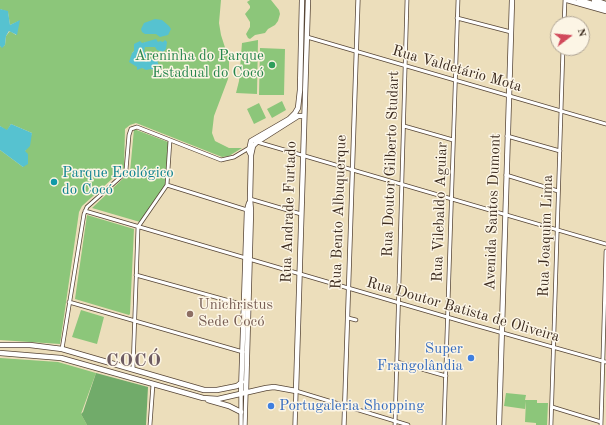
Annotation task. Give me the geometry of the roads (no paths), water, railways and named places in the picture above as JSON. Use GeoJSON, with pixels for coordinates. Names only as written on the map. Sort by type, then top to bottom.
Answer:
{"type":"FeatureCollection","features":[{"type":"Feature","properties":{"kind":"main road"},"geometry":{"type":"LineString","coordinates":[[251,155],[249,148],[254,139],[292,116],[298,108],[300,90],[302,0]]}},
{"type":"Feature","properties":{"kind":"main road","name":"Rua Andrade Furtado"},"geometry":{"type":"LineString","coordinates":[[296,392],[300,214],[308,0]]}},
{"type":"Feature","properties":{"kind":"main road","name":"Avenida Santos Dumont"},"geometry":{"type":"LineString","coordinates":[[498,425],[512,0]]}},
{"type":"Feature","properties":{"kind":"main road"},"geometry":{"type":"LineString","coordinates":[[566,0],[606,11]]}},
{"type":"Feature","properties":{"kind":"main road"},"geometry":{"type":"LineString","coordinates":[[579,0],[606,8]]}},
{"type":"Feature","properties":{"kind":"main road"},"geometry":{"type":"LineString","coordinates":[[594,0],[606,4]]}},
{"type":"Feature","properties":{"kind":"main road"},"geometry":{"type":"LineString","coordinates":[[244,392],[246,306],[251,211],[251,155],[253,146],[257,142],[298,116],[304,116]]}},
{"type":"Feature","properties":{"kind":"main road"},"geometry":{"type":"LineString","coordinates":[[268,135],[278,125],[289,123]]}},
{"type":"Feature","properties":{"kind":"main road"},"geometry":{"type":"LineString","coordinates":[[248,259],[247,210],[250,199]]}},
{"type":"Feature","properties":{"kind":"main road"},"geometry":{"type":"LineString","coordinates":[[244,392],[242,382],[246,306]]}},
{"type":"Feature","properties":{"kind":"main road"},"geometry":{"type":"LineString","coordinates":[[1,345],[30,345],[62,349],[133,368],[204,390],[216,390],[237,386],[242,382]]}},
{"type":"Feature","properties":{"kind":"main road"},"geometry":{"type":"LineString","coordinates":[[0,353],[61,358],[203,398],[229,406],[241,412]]}},
{"type":"Feature","properties":{"kind":"main road"},"geometry":{"type":"LineString","coordinates":[[203,398],[218,399],[244,392],[274,387],[296,392]]}},
{"type":"Feature","properties":{"kind":"street","name":"Rua Bento Albuquerque"},"geometry":{"type":"LineString","coordinates":[[344,425],[358,0]]}},
{"type":"Feature","properties":{"kind":"street","name":"Rua Doutor Gilberto Studart"},"geometry":{"type":"LineString","coordinates":[[396,423],[407,0]]}},
{"type":"Feature","properties":{"kind":"street","name":"Rua Vilebaldo Aguiar"},"geometry":{"type":"LineString","coordinates":[[444,425],[458,0]]}},
{"type":"Feature","properties":{"kind":"street"},"geometry":{"type":"LineString","coordinates":[[565,16],[566,0]]}},
{"type":"Feature","properties":{"kind":"street"},"geometry":{"type":"LineString","coordinates":[[457,18],[511,32]]}},
{"type":"Feature","properties":{"kind":"street","name":"Rua Valdetário Mota"},"geometry":{"type":"LineString","coordinates":[[301,36],[606,124]]}},
{"type":"Feature","properties":{"kind":"street","name":"Rua Joaquim Lima"},"geometry":{"type":"LineString","coordinates":[[551,425],[563,56]]}},
{"type":"Feature","properties":{"kind":"street"},"geometry":{"type":"LineString","coordinates":[[404,126],[453,140]]}},
{"type":"Feature","properties":{"kind":"street"},"geometry":{"type":"LineString","coordinates":[[62,349],[81,223],[85,211],[124,174],[126,170],[129,135],[131,129],[136,127],[221,160],[234,157],[249,148]]}},
{"type":"Feature","properties":{"kind":"street"},"geometry":{"type":"LineString","coordinates":[[507,136],[560,151]]}},
{"type":"Feature","properties":{"kind":"street"},"geometry":{"type":"LineString","coordinates":[[133,368],[138,227],[167,185],[170,140]]}},
{"type":"Feature","properties":{"kind":"street"},"geometry":{"type":"LineString","coordinates":[[257,142],[402,183],[606,244]]}},
{"type":"Feature","properties":{"kind":"street"},"geometry":{"type":"LineString","coordinates":[[506,176],[558,190]]}},
{"type":"Feature","properties":{"kind":"street"},"geometry":{"type":"LineString","coordinates":[[167,185],[247,210]]}},
{"type":"Feature","properties":{"kind":"street"},"geometry":{"type":"LineString","coordinates":[[250,199],[300,214]]}},
{"type":"Feature","properties":{"kind":"street","name":"Rua Doutor Batista de Oliveira"},"geometry":{"type":"LineString","coordinates":[[85,211],[604,362]]}},
{"type":"Feature","properties":{"kind":"street"},"geometry":{"type":"LineString","coordinates":[[552,407],[601,423],[604,362],[606,251]]}},
{"type":"Feature","properties":{"kind":"street"},"geometry":{"type":"LineString","coordinates":[[136,275],[246,306]]}},
{"type":"Feature","properties":{"kind":"street"},"geometry":{"type":"LineString","coordinates":[[69,302],[243,352]]}},
{"type":"Feature","properties":{"kind":"street"},"geometry":{"type":"LineString","coordinates":[[348,318],[356,320]]}},
{"type":"Feature","properties":{"kind":"street"},"geometry":{"type":"LineString","coordinates":[[397,362],[446,376]]}},
{"type":"Feature","properties":{"kind":"street"},"geometry":{"type":"LineString","coordinates":[[150,425],[153,384]]}},
{"type":"Feature","properties":{"kind":"street"},"geometry":{"type":"LineString","coordinates":[[241,425],[244,392]]}},
{"type":"Feature","properties":{"kind":"street"},"geometry":{"type":"LineString","coordinates":[[244,392],[245,425]]}},
{"type":"Feature","properties":{"kind":"street"},"geometry":{"type":"LineString","coordinates":[[296,392],[396,423],[408,425]]}},
{"type":"Feature","properties":{"kind":"street","name":"Rua Andrade Furtado"},"geometry":{"type":"LineString","coordinates":[[295,425],[296,392]]}},
{"type":"Feature","properties":{"kind":"water"},"geometry":{"type":"Polygon","coordinates":[[[0,9],[8,11],[10,25],[20,20],[17,35],[9,31],[6,36],[5,45],[2,48],[0,46],[0,9]]]}},
{"type":"Feature","properties":{"kind":"water"},"geometry":{"type":"Polygon","coordinates":[[[155,19],[162,20],[169,26],[171,29],[168,35],[160,37],[156,34],[145,34],[142,32],[141,29],[144,23],[155,19]]]}},
{"type":"Feature","properties":{"kind":"water"},"geometry":{"type":"Polygon","coordinates":[[[156,39],[158,42],[163,42],[165,40],[167,42],[166,49],[163,52],[157,50],[155,47],[145,47],[144,52],[152,60],[157,60],[160,73],[153,73],[154,70],[151,69],[146,70],[142,68],[137,70],[137,67],[129,62],[134,51],[134,44],[140,41],[142,43],[156,39]]]}},
{"type":"Feature","properties":{"kind":"water"},"geometry":{"type":"Polygon","coordinates":[[[11,124],[32,133],[30,146],[25,151],[28,154],[28,164],[23,167],[0,150],[0,126],[7,130],[11,124]]]}},
{"type":"Feature","properties":{"kind":"place","name":"Areninha do Parque Estadual do Cocó"},"geometry":{"type":"Point","coordinates":[272,65]}},
{"type":"Feature","properties":{"kind":"place","name":"Parque Ecológico do Cocó"},"geometry":{"type":"Point","coordinates":[54,182]}},
{"type":"Feature","properties":{"kind":"place","name":"Unichristus Sede Cocó"},"geometry":{"type":"Point","coordinates":[190,314]}},
{"type":"Feature","properties":{"kind":"place","name":"Super Frangolândia"},"geometry":{"type":"Point","coordinates":[471,358]}},
{"type":"Feature","properties":{"kind":"place","name":"Portugaleria Shopping"},"geometry":{"type":"Point","coordinates":[271,406]}},
{"type":"Feature","properties":{"kind":"district","name":"COCÓ"},"geometry":{"type":"Point","coordinates":[134,361]}}]}
